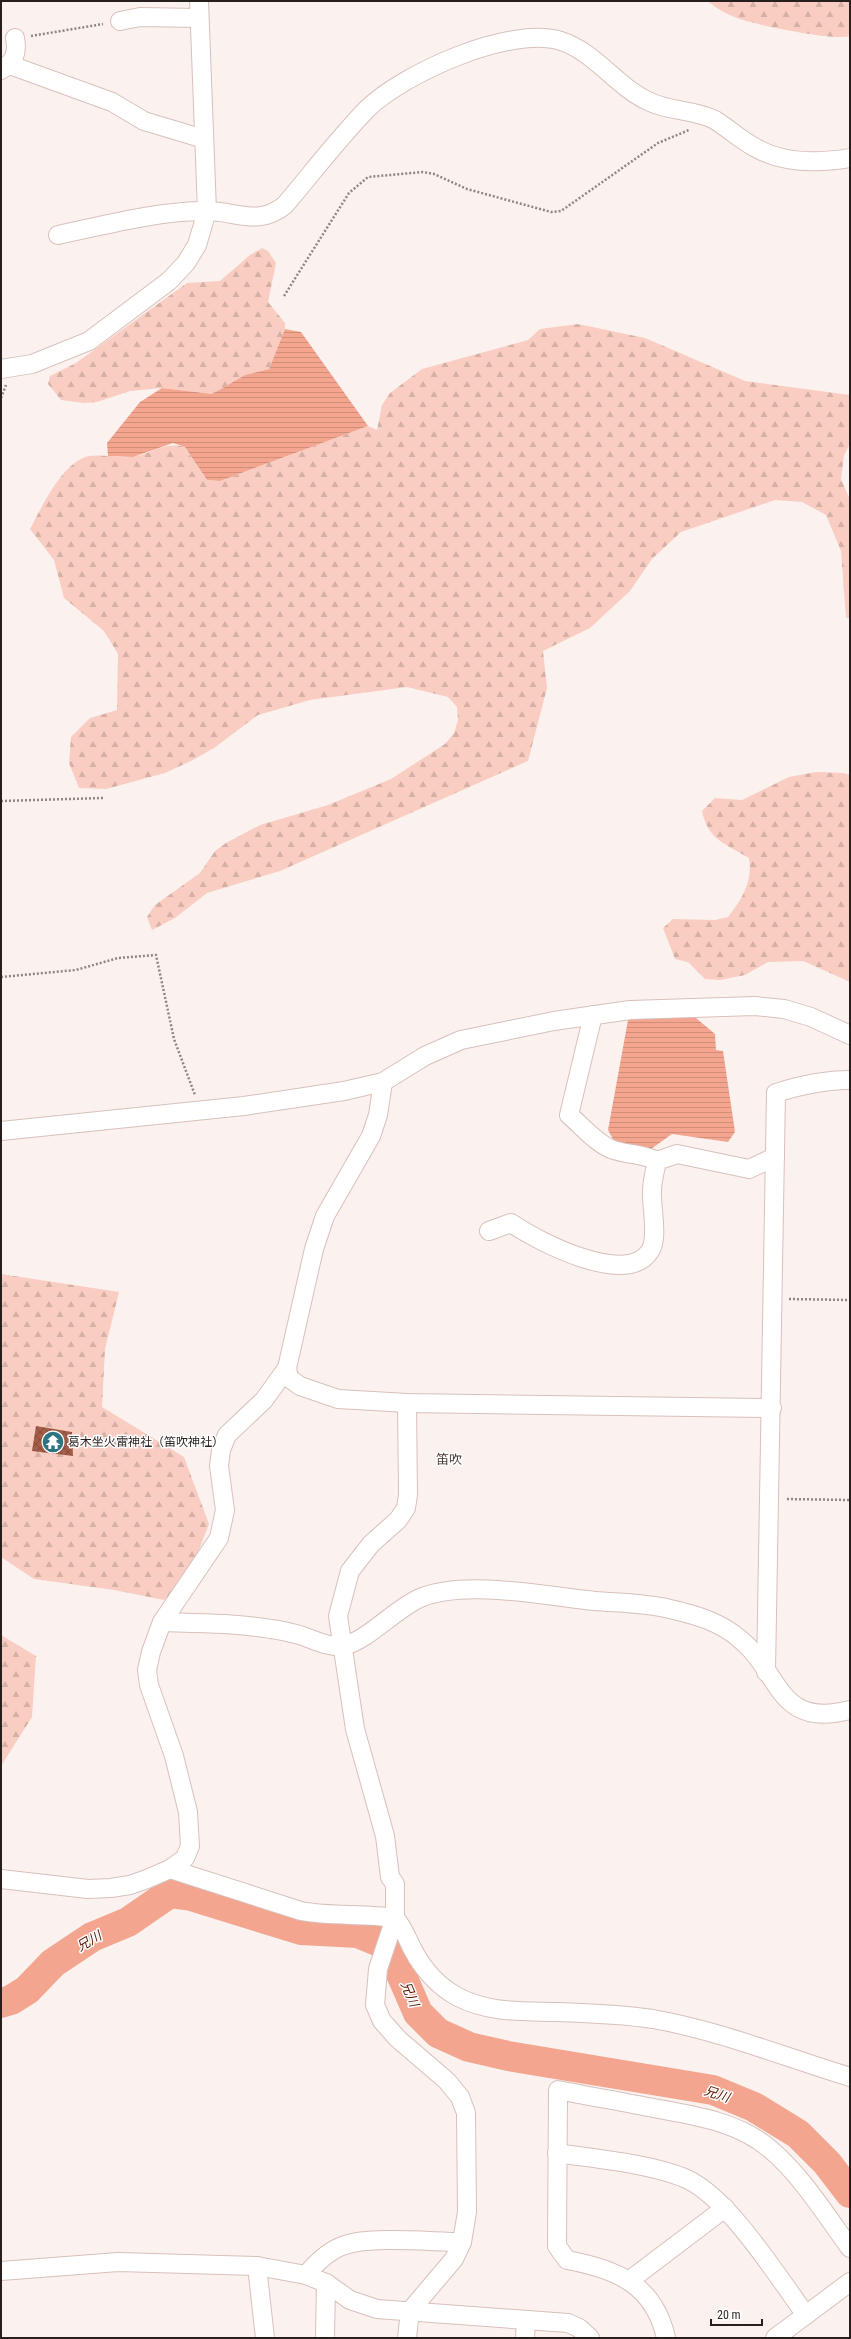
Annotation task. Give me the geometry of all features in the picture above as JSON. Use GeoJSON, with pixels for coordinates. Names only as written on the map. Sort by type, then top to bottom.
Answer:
{"type":"FeatureCollection","features":[{"type":"Feature","properties":{"kind":"street"},"geometry":{"type":"LineString","coordinates":[[1,370],[32,364],[58,355],[89,341],[125,316],[169,281],[186,263],[196,246],[206,211],[199,9],[120,21]]}},
{"type":"Feature","properties":{"kind":"street"},"geometry":{"type":"LineString","coordinates":[[58,235],[152,216],[206,211],[262,217],[274,214],[285,205],[368,109],[400,84],[480,48],[527,37],[545,37],[574,47],[647,101],[664,108],[701,114],[714,120],[757,149],[776,156],[802,161],[825,162],[850,158]]}},
{"type":"Feature","properties":{"kind":"street"},"geometry":{"type":"LineString","coordinates":[[15,38],[16,53],[5,67],[112,102],[144,120],[204,139]]}},
{"type":"Feature","properties":{"kind":"street"},"geometry":{"type":"LineString","coordinates":[[1,1132],[244,1106],[336,1092],[383,1082],[425,1056],[462,1040],[547,1022],[593,1015],[668,1007],[755,1006],[784,1009],[811,1017],[850,1035]]}},
{"type":"Feature","properties":{"kind":"street"},"geometry":{"type":"LineString","coordinates":[[593,1015],[569,1115],[595,1138],[611,1148],[646,1155],[656,1161],[677,1154],[749,1169],[775,1157]]}},
{"type":"Feature","properties":{"kind":"street"},"geometry":{"type":"LineString","coordinates":[[766,1672],[772,1408],[776,1093],[802,1084],[830,1080],[850,1080]]}},
{"type":"Feature","properties":{"kind":"street"},"geometry":{"type":"LineString","coordinates":[[1,1879],[88,1888],[111,1888],[130,1885],[170,1869],[185,1858],[190,1846],[191,1830],[174,1756],[149,1685],[147,1670],[151,1652],[162,1622],[218,1538],[225,1510],[219,1466],[221,1450],[227,1435],[264,1400],[287,1368],[314,1249],[320,1229],[338,1189],[371,1136],[378,1116],[383,1082]]}},
{"type":"Feature","properties":{"kind":"street"},"geometry":{"type":"LineString","coordinates":[[489,1231],[511,1224],[531,1237],[569,1255],[597,1261],[628,1265],[643,1259],[651,1250],[654,1236],[652,1190],[656,1161]]}},
{"type":"Feature","properties":{"kind":"street"},"geometry":{"type":"LineString","coordinates":[[287,1368],[289,1378],[300,1386],[338,1400],[407,1403],[772,1408]]}},
{"type":"Feature","properties":{"kind":"street"},"geometry":{"type":"LineString","coordinates":[[407,1403],[408,1495],[406,1508],[398,1520],[371,1544],[350,1570],[338,1616],[356,1729],[385,1836],[390,1877],[395,1884],[393,1924],[378,1969],[375,2005],[382,2021],[398,2038],[447,2081],[460,2097],[466,2113],[467,2212],[462,2242],[454,2259],[410,2311],[407,2338]]}},
{"type":"Feature","properties":{"kind":"street"},"geometry":{"type":"LineString","coordinates":[[162,1622],[269,1629],[296,1634],[333,1645],[343,1646],[358,1640],[402,1608],[421,1598],[446,1592],[494,1590],[666,1608],[695,1614],[719,1625],[741,1639],[754,1652],[784,1698],[801,1709],[822,1714],[850,1710]]}},
{"type":"Feature","properties":{"kind":"street"},"geometry":{"type":"LineString","coordinates":[[170,1869],[301,1911],[320,1915],[361,1914],[393,1924],[405,1930],[412,1949],[424,1967],[440,1984],[452,1992],[479,2005],[502,2011],[610,2014],[652,2019],[697,2028],[745,2042],[850,2077]]}},
{"type":"Feature","properties":{"kind":"street"},"geometry":{"type":"LineString","coordinates":[[666,2338],[658,2315],[650,2301],[630,2280],[591,2264],[567,2260],[557,2246],[558,2090],[692,2115],[721,2123],[747,2134],[769,2148],[791,2169],[850,2248]]}},
{"type":"Feature","properties":{"kind":"street"},"geometry":{"type":"LineString","coordinates":[[557,2153],[664,2171],[683,2177],[701,2187],[725,2208],[806,2315]]}},
{"type":"Feature","properties":{"kind":"street"},"geometry":{"type":"LineString","coordinates":[[630,2280],[725,2208]]}},
{"type":"Feature","properties":{"kind":"street"},"geometry":{"type":"LineString","coordinates":[[306,2275],[318,2261],[344,2245],[373,2242],[462,2242]]}},
{"type":"Feature","properties":{"kind":"street"},"geometry":{"type":"LineString","coordinates":[[1,2271],[118,2262],[256,2266],[306,2275],[326,2283],[350,2300],[364,2305],[410,2311],[568,2323],[579,2328],[590,2338]]}},
{"type":"Feature","properties":{"kind":"street"},"geometry":{"type":"LineString","coordinates":[[256,2266],[265,2338]]}},
{"type":"Feature","properties":{"kind":"street"},"geometry":{"type":"LineString","coordinates":[[775,2338],[850,2282]]}},
{"type":"Feature","properties":{"kind":"street"},"geometry":{"type":"LineString","coordinates":[[325,2338],[326,2283]]}},
{"type":"Feature","properties":{"kind":"street"},"geometry":{"type":"LineString","coordinates":[[525,2338],[526,2320]]}},
{"type":"Feature","properties":{"kind":"path"},"geometry":{"type":"LineString","coordinates":[[15,38],[120,21]]}},
{"type":"Feature","properties":{"kind":"path"},"geometry":{"type":"LineString","coordinates":[[284,296],[349,192],[368,177],[423,172],[434,174],[467,189],[551,212],[560,211],[658,143],[714,120]]}},
{"type":"Feature","properties":{"kind":"path"},"geometry":{"type":"LineString","coordinates":[[1,801],[103,798]]}},
{"type":"Feature","properties":{"kind":"path"},"geometry":{"type":"LineString","coordinates":[[1,977],[76,970],[118,958],[156,955],[174,1039],[201,1110]]}},
{"type":"Feature","properties":{"kind":"path"},"geometry":{"type":"LineString","coordinates":[[773,1298],[850,1300]]}},
{"type":"Feature","properties":{"kind":"path"},"geometry":{"type":"LineString","coordinates":[[770,1499],[850,1500]]}},
{"type":"Feature","properties":{"kind":"green space"},"geometry":{"type":"Polygon","coordinates":[[[708,1],[850,1],[850,36],[841,37],[794,32],[746,21],[729,15],[708,1]]]}},
{"type":"Feature","properties":{"kind":"green space"},"geometry":{"type":"Polygon","coordinates":[[[262,248],[268,251],[276,263],[268,302],[285,323],[285,329],[269,369],[245,375],[212,394],[162,388],[130,391],[97,402],[84,403],[61,400],[48,384],[50,376],[76,363],[187,283],[220,281],[250,255],[262,248]]]}},
{"type":"Feature","properties":{"kind":"green space"},"geometry":{"type":"Polygon","coordinates":[[[578,324],[645,338],[745,381],[850,395],[850,444],[844,455],[841,479],[850,500],[850,618],[846,618],[841,551],[826,515],[802,502],[775,500],[681,532],[652,559],[630,591],[590,628],[543,651],[547,688],[528,761],[280,871],[207,893],[175,918],[152,930],[147,917],[155,905],[200,873],[215,851],[226,843],[260,825],[328,805],[391,779],[445,744],[454,733],[458,720],[457,707],[448,697],[407,687],[310,700],[258,715],[214,748],[165,773],[106,789],[79,788],[69,763],[71,737],[90,718],[117,710],[118,654],[104,631],[64,598],[54,560],[30,529],[54,486],[70,467],[79,460],[89,456],[100,455],[132,457],[170,446],[185,447],[207,480],[220,481],[368,426],[377,430],[382,405],[390,393],[422,369],[528,340],[540,329],[578,324]]]}},
{"type":"Feature","properties":{"kind":"green space"},"geometry":{"type":"Polygon","coordinates":[[[816,772],[843,773],[850,775],[850,982],[803,961],[768,962],[745,975],[720,980],[705,979],[688,962],[675,959],[663,928],[673,919],[715,920],[728,917],[742,897],[748,882],[750,867],[749,858],[726,845],[713,835],[705,821],[702,811],[715,798],[742,800],[789,777],[816,772]]]}},
{"type":"Feature","properties":{"kind":"green space"},"geometry":{"type":"Polygon","coordinates":[[[1,1274],[119,1292],[105,1349],[102,1407],[184,1457],[209,1524],[184,1588],[164,1600],[114,1590],[34,1579],[1,1557],[1,1274]]]}},
{"type":"Feature","properties":{"kind":"green space"},"geometry":{"type":"Polygon","coordinates":[[[1,1635],[36,1656],[32,1717],[1,1766],[1,1635]]]}},
{"type":"Feature","properties":{"kind":"shaded area"},"geometry":{"type":"Polygon","coordinates":[[[285,329],[301,332],[368,426],[220,481],[207,480],[185,447],[173,443],[133,457],[108,456],[107,443],[140,402],[162,388],[212,394],[245,375],[269,369],[285,329]]]}},
{"type":"Feature","properties":{"kind":"shaded area"},"geometry":{"type":"Polygon","coordinates":[[[677,1015],[696,1018],[715,1034],[716,1050],[723,1051],[735,1132],[728,1142],[672,1134],[651,1149],[639,1148],[614,1141],[608,1130],[628,1020],[677,1015]]]}},
{"type":"Feature","properties":{"kind":"building","name":"葛木坐火雷神社（笛吹神社）"},"geometry":{"type":"Polygon","coordinates":[[[36,1426],[72,1432],[73,1456],[32,1451],[36,1426]]]}},
{"type":"Feature","properties":{"kind":"waterway","name":"兄川"},"geometry":{"type":"LineString","coordinates":[[1,2003],[11,2000],[27,1990],[53,1963],[92,1937],[128,1922],[170,1893],[191,1896],[301,1930],[358,1933],[380,1942],[395,1960],[418,2013],[438,2033],[469,2047],[508,2056],[713,2090],[754,2107],[798,2134],[827,2163],[850,2193]]}},
{"type":"Feature","properties":{"kind":"place","name":"葛木坐火雷神社（笛吹神社）"},"geometry":{"type":"Point","coordinates":[53,1442]}},
{"type":"Feature","properties":{"kind":"district","name":"笛吹"},"geometry":{"type":"Point","coordinates":[449,1459]}}]}
